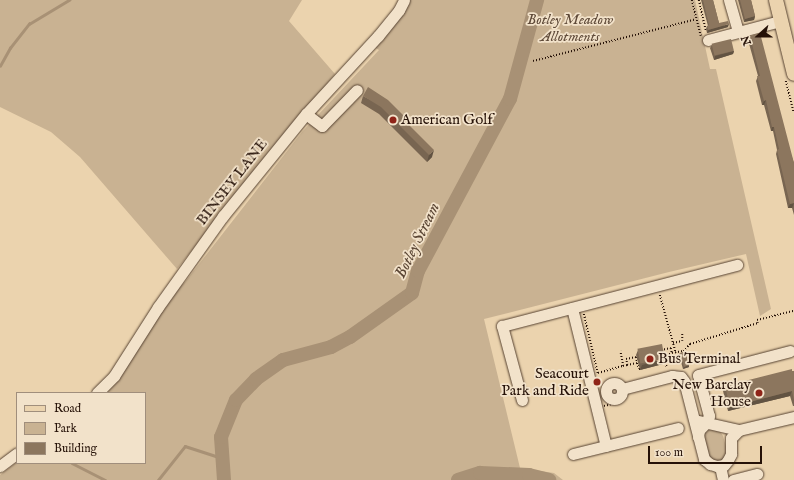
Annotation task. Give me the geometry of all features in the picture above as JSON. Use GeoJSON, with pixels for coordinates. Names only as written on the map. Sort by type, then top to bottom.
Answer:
{"type":"FeatureCollection","features":[{"type":"Feature","properties":{"kind":"main road"},"geometry":{"type":"LineString","coordinates":[[776,0],[780,21],[790,42],[794,74]]}},
{"type":"Feature","properties":{"kind":"street","name":"BINSEY LANE"},"geometry":{"type":"LineString","coordinates":[[98,392],[114,376],[158,307],[223,216],[306,114],[378,36],[399,10],[404,0]]}},
{"type":"Feature","properties":{"kind":"street"},"geometry":{"type":"LineString","coordinates":[[730,0],[738,32]]}},
{"type":"Feature","properties":{"kind":"street"},"geometry":{"type":"LineString","coordinates":[[708,40],[780,21]]}},
{"type":"Feature","properties":{"kind":"street"},"geometry":{"type":"LineString","coordinates":[[306,114],[322,126],[357,90]]}},
{"type":"Feature","properties":{"kind":"street"},"geometry":{"type":"LineString","coordinates":[[522,400],[502,326],[737,265]]}},
{"type":"Feature","properties":{"kind":"street"},"geometry":{"type":"LineString","coordinates":[[577,307],[606,446]]}},
{"type":"Feature","properties":{"kind":"street"},"geometry":{"type":"LineString","coordinates":[[698,437],[700,428],[706,423],[709,416],[698,375],[790,351]]}},
{"type":"Feature","properties":{"kind":"street"},"geometry":{"type":"LineString","coordinates":[[613,400],[620,397],[622,389],[672,376],[681,376],[684,381],[704,459],[710,464],[720,466],[724,465],[731,454],[731,438],[738,430]]}},
{"type":"Feature","properties":{"kind":"street"},"geometry":{"type":"LineString","coordinates":[[693,414],[698,420],[706,423],[738,430],[794,417]]}},
{"type":"Feature","properties":{"kind":"street"},"geometry":{"type":"LineString","coordinates":[[573,454],[678,428]]}},
{"type":"Feature","properties":{"kind":"street"},"geometry":{"type":"LineString","coordinates":[[0,466],[16,454]]}},
{"type":"Feature","properties":{"kind":"street"},"geometry":{"type":"LineString","coordinates":[[720,466],[723,480]]}},
{"type":"Feature","properties":{"kind":"street"},"geometry":{"type":"LineString","coordinates":[[733,480],[757,474]]}},
{"type":"Feature","properties":{"kind":"path"},"geometry":{"type":"LineString","coordinates":[[692,0],[697,22]]}},
{"type":"Feature","properties":{"kind":"path"},"geometry":{"type":"LineString","coordinates":[[699,0],[708,40]]}},
{"type":"Feature","properties":{"kind":"path"},"geometry":{"type":"LineString","coordinates":[[533,61],[696,19]]}},
{"type":"Feature","properties":{"kind":"path"},"geometry":{"type":"LineString","coordinates":[[658,285],[676,353]]}},
{"type":"Feature","properties":{"kind":"path"},"geometry":{"type":"LineString","coordinates":[[577,307],[598,373],[637,362]]}},
{"type":"Feature","properties":{"kind":"path"},"geometry":{"type":"LineString","coordinates":[[663,356],[683,351],[690,344],[758,324],[757,320],[794,311]]}},
{"type":"Feature","properties":{"kind":"path"},"geometry":{"type":"LineString","coordinates":[[673,343],[682,341],[682,333]]}},
{"type":"Feature","properties":{"kind":"path"},"geometry":{"type":"LineString","coordinates":[[672,353],[671,348],[662,350],[663,356],[672,376]]}},
{"type":"Feature","properties":{"kind":"path"},"geometry":{"type":"LineString","coordinates":[[620,352],[623,366]]}},
{"type":"Feature","properties":{"kind":"path"},"geometry":{"type":"LineString","coordinates":[[627,365],[626,359],[636,357],[639,370],[645,368]]}},
{"type":"Feature","properties":{"kind":"path"},"geometry":{"type":"LineString","coordinates":[[603,406],[612,404],[613,400]]}},
{"type":"Feature","properties":{"kind":"green space"},"geometry":{"type":"Polygon","coordinates":[[[0,0],[302,0],[289,21],[335,74],[262,162],[177,269],[80,157],[51,132],[0,107],[0,0]]]}},
{"type":"Feature","properties":{"kind":"green space","name":"Botley Meadow Allotments"},"geometry":{"type":"Polygon","coordinates":[[[407,0],[695,0],[710,69],[716,69],[771,309],[760,316],[746,254],[484,319],[520,468],[554,473],[563,480],[0,480],[0,475],[16,463],[16,464],[146,464],[146,392],[108,392],[128,365],[172,294],[185,282],[302,132],[379,50],[374,47],[407,0]]]}},
{"type":"Feature","properties":{"kind":"green space"},"geometry":{"type":"Polygon","coordinates":[[[712,429],[719,430],[723,436],[727,450],[722,462],[709,459],[703,438],[706,431],[712,429]]]}},
{"type":"Feature","properties":{"kind":"building"},"geometry":{"type":"Polygon","coordinates":[[[703,0],[713,0],[719,23],[728,21],[729,24],[708,30],[707,26],[709,25],[703,0]]]}},
{"type":"Feature","properties":{"kind":"building"},"geometry":{"type":"Polygon","coordinates":[[[740,0],[751,0],[755,16],[745,19],[740,0]]]}},
{"type":"Feature","properties":{"kind":"building"},"geometry":{"type":"Polygon","coordinates":[[[760,33],[794,163],[794,203],[790,204],[777,150],[779,149],[774,127],[772,127],[766,100],[764,101],[757,76],[760,76],[750,36],[760,33]]]}},
{"type":"Feature","properties":{"kind":"building"},"geometry":{"type":"Polygon","coordinates":[[[731,39],[734,51],[714,55],[712,44],[731,39]]]}},
{"type":"Feature","properties":{"kind":"building"},"geometry":{"type":"Polygon","coordinates":[[[368,87],[388,100],[406,118],[404,120],[434,150],[429,155],[381,107],[363,96],[368,87]]]}},
{"type":"Feature","properties":{"kind":"building"},"geometry":{"type":"Polygon","coordinates":[[[662,344],[665,359],[640,363],[637,349],[662,344]]]}},
{"type":"Feature","properties":{"kind":"building"},"geometry":{"type":"Polygon","coordinates":[[[686,351],[689,365],[684,367],[680,353],[686,351]]]}},
{"type":"Feature","properties":{"kind":"building","name":"New Barclay House"},"geometry":{"type":"Polygon","coordinates":[[[792,369],[792,371],[794,371],[794,400],[792,391],[730,407],[725,386],[792,369]]]}},
{"type":"Feature","properties":{"kind":"waterway"},"geometry":{"type":"LineString","coordinates":[[0,66],[10,48],[29,24],[69,0]]}},
{"type":"Feature","properties":{"kind":"waterway","name":"Botley Stream"},"geometry":{"type":"LineString","coordinates":[[224,480],[221,437],[236,400],[256,379],[283,360],[331,347],[350,337],[412,293],[418,271],[510,99],[537,0]]}},
{"type":"Feature","properties":{"kind":"waterway"},"geometry":{"type":"LineString","coordinates":[[158,480],[185,446],[223,458]]}},
{"type":"Feature","properties":{"kind":"waterway"},"geometry":{"type":"LineString","coordinates":[[74,464],[105,480]]}},
{"type":"Feature","properties":{"kind":"waterway"},"geometry":{"type":"LineString","coordinates":[[458,480],[480,473],[529,475],[549,480]]}},
{"type":"Feature","properties":{"kind":"place","name":"American Golf"},"geometry":{"type":"Point","coordinates":[393,120]}},
{"type":"Feature","properties":{"kind":"place","name":"Bus Terminal"},"geometry":{"type":"Point","coordinates":[650,359]}},
{"type":"Feature","properties":{"kind":"place","name":"Seacourt Park and Ride"},"geometry":{"type":"Point","coordinates":[597,382]}},
{"type":"Feature","properties":{"kind":"place","name":"New Barclay House"},"geometry":{"type":"Point","coordinates":[759,393]}}]}
